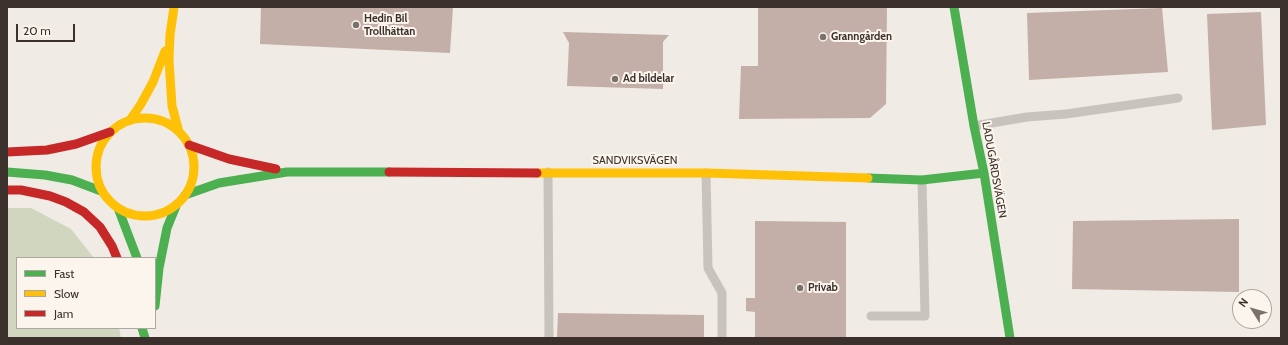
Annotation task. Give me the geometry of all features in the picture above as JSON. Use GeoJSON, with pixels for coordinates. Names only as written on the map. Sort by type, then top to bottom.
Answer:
{"type":"FeatureCollection","features":[{"type":"Feature","properties":{"kind":"main road"},"geometry":{"type":"LineString","coordinates":[[174,7],[170,35],[170,84],[172,106],[179,132]]}},
{"type":"Feature","properties":{"kind":"main road","name":"LADUGÅRDSVÄGEN"},"geometry":{"type":"LineString","coordinates":[[954,7],[974,126],[984,174],[1010,338]]}},
{"type":"Feature","properties":{"kind":"main road"},"geometry":{"type":"LineString","coordinates":[[130,120],[153,82],[170,35]]}},
{"type":"Feature","properties":{"kind":"main road"},"geometry":{"type":"LineString","coordinates":[[156,296],[159,268],[167,228],[176,206],[185,195],[192,182],[194,174],[193,159],[189,145],[179,132],[172,126],[156,119],[147,118],[130,120],[116,127],[104,139],[97,155],[96,173],[101,191],[111,203],[132,215],[147,216],[162,213],[176,206]]}},
{"type":"Feature","properties":{"kind":"main road"},"geometry":{"type":"LineString","coordinates":[[7,152],[47,150],[76,144],[110,132]]}},
{"type":"Feature","properties":{"kind":"main road","name":"SANDVIKSVÄGEN"},"geometry":{"type":"LineString","coordinates":[[189,145],[229,158],[287,172]]}},
{"type":"Feature","properties":{"kind":"main road"},"geometry":{"type":"LineString","coordinates":[[7,172],[45,175],[72,180],[101,191]]}},
{"type":"Feature","properties":{"kind":"main road","name":"SANDVIKSVÄGEN"},"geometry":{"type":"LineString","coordinates":[[185,195],[219,183],[287,172],[706,173],[922,180],[984,174]]}},
{"type":"Feature","properties":{"kind":"main road"},"geometry":{"type":"LineString","coordinates":[[7,190],[21,190],[50,196],[66,202],[84,212],[100,227],[112,246],[117,257]]}},
{"type":"Feature","properties":{"kind":"main road"},"geometry":{"type":"LineString","coordinates":[[118,208],[137,257]]}},
{"type":"Feature","properties":{"kind":"main road"},"geometry":{"type":"LineString","coordinates":[[143,329],[151,336]]}},
{"type":"Feature","properties":{"kind":"lane"},"geometry":{"type":"LineString","coordinates":[[974,126],[1027,117],[1066,114],[1178,98]]}},
{"type":"Feature","properties":{"kind":"lane"},"geometry":{"type":"LineString","coordinates":[[548,172],[549,338]]}},
{"type":"Feature","properties":{"kind":"lane"},"geometry":{"type":"LineString","coordinates":[[706,173],[708,268],[722,293],[722,338]]}},
{"type":"Feature","properties":{"kind":"lane"},"geometry":{"type":"LineString","coordinates":[[871,316],[924,316],[922,180]]}},
{"type":"Feature","properties":{"kind":"green space"},"geometry":{"type":"Polygon","coordinates":[[[7,208],[31,208],[71,229],[93,257],[16,257],[16,329],[119,329],[121,338],[7,338],[7,208]]]}},
{"type":"Feature","properties":{"kind":"building","name":"Hedin Bil Trollhättan"},"geometry":{"type":"Polygon","coordinates":[[[261,7],[453,7],[450,53],[260,44],[261,7]]]}},
{"type":"Feature","properties":{"kind":"building","name":"Granngården"},"geometry":{"type":"Polygon","coordinates":[[[758,7],[887,7],[886,104],[870,118],[739,119],[741,66],[758,66],[758,7]]]}},
{"type":"Feature","properties":{"kind":"building"},"geometry":{"type":"Polygon","coordinates":[[[1162,8],[1168,72],[1029,80],[1027,13],[1162,8]]]}},
{"type":"Feature","properties":{"kind":"building"},"geometry":{"type":"Polygon","coordinates":[[[1261,12],[1266,125],[1212,130],[1207,14],[1261,12]]]}},
{"type":"Feature","properties":{"kind":"building"},"geometry":{"type":"Polygon","coordinates":[[[563,32],[669,35],[663,42],[663,89],[567,86],[569,43],[563,32]]]}},
{"type":"Feature","properties":{"kind":"building"},"geometry":{"type":"Polygon","coordinates":[[[1239,219],[1239,289],[1232,289],[1232,292],[1072,289],[1073,221],[1239,219]]]}},
{"type":"Feature","properties":{"kind":"building","name":"Privab"},"geometry":{"type":"Polygon","coordinates":[[[755,221],[846,222],[846,338],[755,338],[755,312],[746,311],[746,298],[755,298],[755,221]]]}},
{"type":"Feature","properties":{"kind":"building"},"geometry":{"type":"Polygon","coordinates":[[[558,313],[704,315],[704,338],[557,338],[558,313]]]}},
{"type":"Feature","properties":{"kind":"traffic: fast"},"geometry":{"type":"LineString","coordinates":[[954,7],[974,126],[984,173],[1010,338]]}},
{"type":"Feature","properties":{"kind":"traffic: fast"},"geometry":{"type":"LineString","coordinates":[[7,172],[45,175],[72,180],[101,191]]}},
{"type":"Feature","properties":{"kind":"traffic: fast"},"geometry":{"type":"LineString","coordinates":[[185,195],[219,183],[287,172],[389,172]]}},
{"type":"Feature","properties":{"kind":"traffic: fast"},"geometry":{"type":"LineString","coordinates":[[868,178],[922,180],[984,173]]}},
{"type":"Feature","properties":{"kind":"traffic: fast"},"geometry":{"type":"LineString","coordinates":[[156,296],[159,268],[167,228],[176,206]]}},
{"type":"Feature","properties":{"kind":"traffic: fast"},"geometry":{"type":"LineString","coordinates":[[118,208],[137,257]]}},
{"type":"Feature","properties":{"kind":"traffic: fast"},"geometry":{"type":"LineString","coordinates":[[142,329],[145,338]]}},
{"type":"Feature","properties":{"kind":"traffic: slow"},"geometry":{"type":"LineString","coordinates":[[174,7],[170,35],[169,60],[172,106],[179,132]]}},
{"type":"Feature","properties":{"kind":"traffic: slow"},"geometry":{"type":"LineString","coordinates":[[130,120],[153,82],[165,51]]}},
{"type":"Feature","properties":{"kind":"traffic: slow"},"geometry":{"type":"LineString","coordinates":[[145,118],[164,122],[180,132],[190,148],[194,167],[190,186],[180,202],[164,212],[145,216],[126,212],[110,202],[100,186],[96,167],[100,148],[110,132],[126,122],[145,118]]}},
{"type":"Feature","properties":{"kind":"traffic: slow"},"geometry":{"type":"LineString","coordinates":[[537,173],[706,173],[868,178]]}},
{"type":"Feature","properties":{"kind":"traffic: jam"},"geometry":{"type":"LineString","coordinates":[[7,152],[47,150],[76,144],[110,132]]}},
{"type":"Feature","properties":{"kind":"traffic: jam"},"geometry":{"type":"LineString","coordinates":[[189,145],[229,159],[276,169]]}},
{"type":"Feature","properties":{"kind":"traffic: jam"},"geometry":{"type":"LineString","coordinates":[[389,172],[537,173]]}},
{"type":"Feature","properties":{"kind":"traffic: jam"},"geometry":{"type":"LineString","coordinates":[[7,190],[21,190],[50,196],[66,202],[84,212],[100,227],[112,246],[117,257]]}},
{"type":"Feature","properties":{"kind":"place","name":"Hedin Bil Trollhättan"},"geometry":{"type":"Point","coordinates":[356,25]}},
{"type":"Feature","properties":{"kind":"place","name":"Granngården"},"geometry":{"type":"Point","coordinates":[823,37]}},
{"type":"Feature","properties":{"kind":"place","name":"Ad bildelar"},"geometry":{"type":"Point","coordinates":[615,79]}},
{"type":"Feature","properties":{"kind":"place","name":"Privab"},"geometry":{"type":"Point","coordinates":[800,288]}}]}
